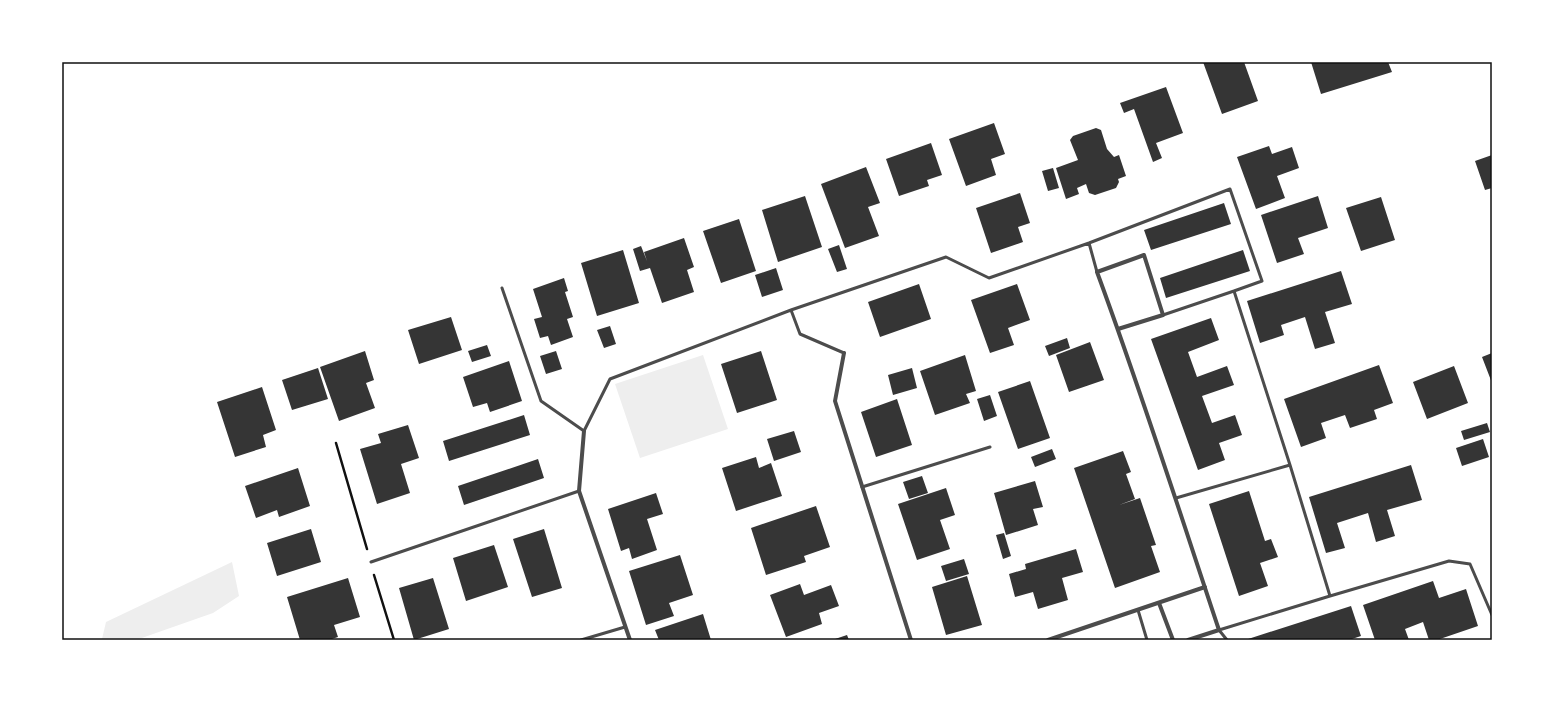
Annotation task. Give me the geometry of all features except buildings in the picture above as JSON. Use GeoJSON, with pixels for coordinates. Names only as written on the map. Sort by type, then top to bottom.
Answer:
{"type":"FeatureCollection","features":[{"type":"Feature","properties":{"kind":"street"},"geometry":{"type":"LineString","coordinates":[[1118,328],[1163,315],[1144,255],[1097,272],[1118,328],[1176,498],[1219,630],[1188,640]]}},
{"type":"Feature","properties":{"kind":"street"},"geometry":{"type":"LineString","coordinates":[[844,353],[835,401],[911,640]]}},
{"type":"Feature","properties":{"kind":"street"},"geometry":{"type":"LineString","coordinates":[[584,431],[579,491],[630,640]]}},
{"type":"Feature","properties":{"kind":"street"},"geometry":{"type":"LineString","coordinates":[[1048,640],[1205,587]]}},
{"type":"Feature","properties":{"kind":"street"},"geometry":{"type":"LineString","coordinates":[[1160,603],[1173,640]]}},
{"type":"Feature","properties":{"kind":"lane"},"geometry":{"type":"LineString","coordinates":[[502,288],[541,401],[584,431],[610,379],[791,310],[946,257],[990,278],[1089,243],[1230,190],[1262,281],[1163,315]]}},
{"type":"Feature","properties":{"kind":"lane"},"geometry":{"type":"LineString","coordinates":[[1089,243],[1097,272]]}},
{"type":"Feature","properties":{"kind":"lane"},"geometry":{"type":"LineString","coordinates":[[1234,291],[1330,596]]}},
{"type":"Feature","properties":{"kind":"lane"},"geometry":{"type":"LineString","coordinates":[[791,310],[800,334],[844,353]]}},
{"type":"Feature","properties":{"kind":"lane"},"geometry":{"type":"LineString","coordinates":[[862,487],[990,446]]}},
{"type":"Feature","properties":{"kind":"lane"},"geometry":{"type":"LineString","coordinates":[[1176,498],[1290,465]]}},
{"type":"Feature","properties":{"kind":"lane"},"geometry":{"type":"LineString","coordinates":[[371,562],[579,491]]}},
{"type":"Feature","properties":{"kind":"lane"},"geometry":{"type":"LineString","coordinates":[[1227,640],[1219,630],[1449,561],[1470,564],[1492,615]]}},
{"type":"Feature","properties":{"kind":"lane"},"geometry":{"type":"LineString","coordinates":[[1138,610],[1147,640]]}},
{"type":"Feature","properties":{"kind":"lane"},"geometry":{"type":"LineString","coordinates":[[581,640],[625,628]]}},
{"type":"Feature","properties":{"kind":"path"},"geometry":{"type":"LineString","coordinates":[[336,443],[394,640]]}},
{"type":"Feature","properties":{"kind":"shaded area"},"geometry":{"type":"Polygon","coordinates":[[[703,355],[728,429],[640,458],[615,384],[703,355]]]}},
{"type":"Feature","properties":{"kind":"shaded area"},"geometry":{"type":"Polygon","coordinates":[[[232,562],[239,596],[213,613],[136,640],[102,639],[106,622],[232,562]]]}}]}
